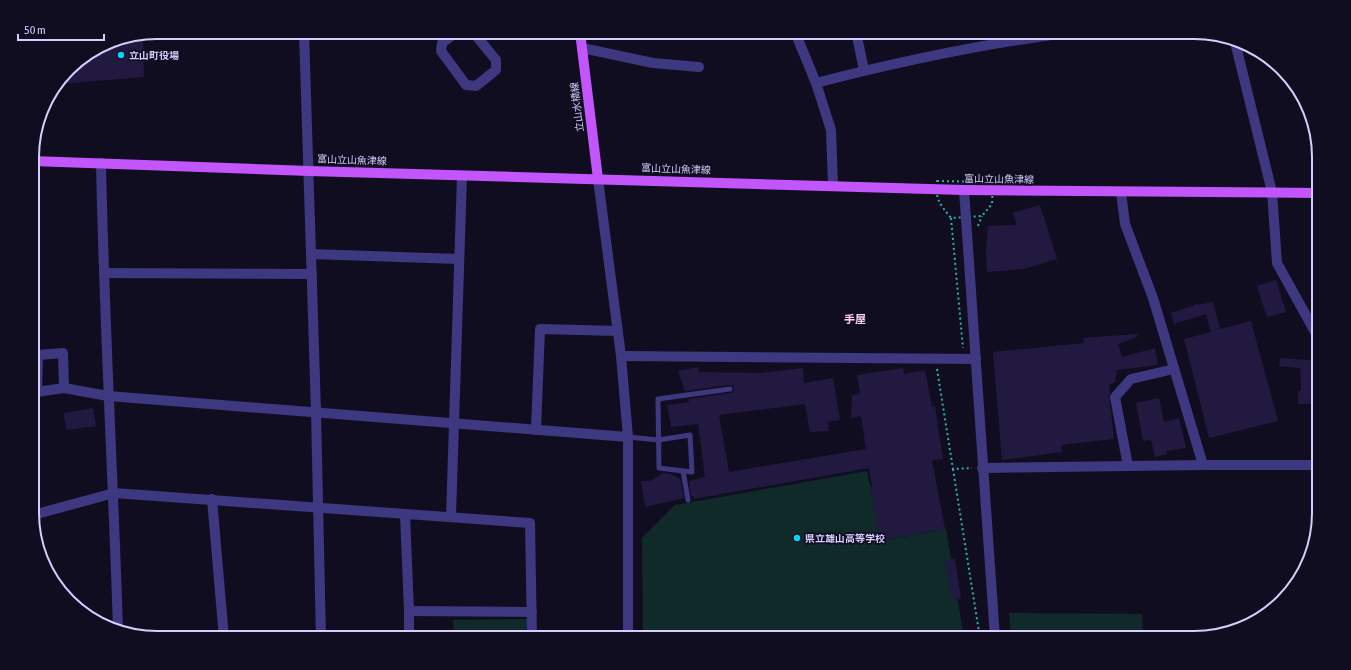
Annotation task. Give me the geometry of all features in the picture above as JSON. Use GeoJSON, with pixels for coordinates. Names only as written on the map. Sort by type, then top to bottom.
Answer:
{"type":"FeatureCollection","features":[{"type":"Feature","properties":{"kind":"main road","name":"立山水橋線"},"geometry":{"type":"LineString","coordinates":[[581,39],[598,179]]}},
{"type":"Feature","properties":{"kind":"main road","name":"富山立山魚津線"},"geometry":{"type":"LineString","coordinates":[[39,161],[462,176],[964,190],[1312,193]]}},
{"type":"Feature","properties":{"kind":"street"},"geometry":{"type":"LineString","coordinates":[[304,39],[316,412],[321,631]]}},
{"type":"Feature","properties":{"kind":"street"},"geometry":{"type":"LineString","coordinates":[[447,39],[442,43],[442,51],[466,85],[476,86],[496,70],[496,60],[479,39]]}},
{"type":"Feature","properties":{"kind":"street"},"geometry":{"type":"LineString","coordinates":[[798,39],[816,83],[831,130],[833,186]]}},
{"type":"Feature","properties":{"kind":"street"},"geometry":{"type":"LineString","coordinates":[[857,39],[864,70]]}},
{"type":"Feature","properties":{"kind":"street"},"geometry":{"type":"LineString","coordinates":[[816,83],[864,70],[1004,39]]}},
{"type":"Feature","properties":{"kind":"street"},"geometry":{"type":"LineString","coordinates":[[1236,47],[1272,192],[1277,263],[1312,328]]}},
{"type":"Feature","properties":{"kind":"street"},"geometry":{"type":"LineString","coordinates":[[582,48],[653,63],[699,67]]}},
{"type":"Feature","properties":{"kind":"street"},"geometry":{"type":"LineString","coordinates":[[101,163],[108,396],[114,493],[118,624]]}},
{"type":"Feature","properties":{"kind":"street"},"geometry":{"type":"LineString","coordinates":[[451,516],[462,176]]}},
{"type":"Feature","properties":{"kind":"street"},"geometry":{"type":"LineString","coordinates":[[598,179],[622,356],[628,437],[628,631]]}},
{"type":"Feature","properties":{"kind":"street"},"geometry":{"type":"LineString","coordinates":[[964,190],[976,359],[978,468],[994,631]]}},
{"type":"Feature","properties":{"kind":"street"},"geometry":{"type":"LineString","coordinates":[[1121,192],[1125,224],[1153,298],[1203,465]]}},
{"type":"Feature","properties":{"kind":"street"},"geometry":{"type":"LineString","coordinates":[[311,254],[459,259]]}},
{"type":"Feature","properties":{"kind":"street"},"geometry":{"type":"LineString","coordinates":[[104,273],[312,274]]}},
{"type":"Feature","properties":{"kind":"street"},"geometry":{"type":"LineString","coordinates":[[536,430],[540,329],[618,331]]}},
{"type":"Feature","properties":{"kind":"street"},"geometry":{"type":"LineString","coordinates":[[622,356],[976,359]]}},
{"type":"Feature","properties":{"kind":"street"},"geometry":{"type":"LineString","coordinates":[[1128,466],[1115,397],[1131,379],[1174,369]]}},
{"type":"Feature","properties":{"kind":"street"},"geometry":{"type":"LineString","coordinates":[[64,388],[108,396],[628,437]]}},
{"type":"Feature","properties":{"kind":"street"},"geometry":{"type":"LineString","coordinates":[[978,468],[1312,465]]}},
{"type":"Feature","properties":{"kind":"street"},"geometry":{"type":"LineString","coordinates":[[39,513],[114,493],[451,516],[530,523],[532,631]]}},
{"type":"Feature","properties":{"kind":"street"},"geometry":{"type":"LineString","coordinates":[[212,499],[223,631]]}},
{"type":"Feature","properties":{"kind":"street"},"geometry":{"type":"LineString","coordinates":[[405,514],[409,631]]}},
{"type":"Feature","properties":{"kind":"street"},"geometry":{"type":"LineString","coordinates":[[409,611],[532,612]]}},
{"type":"Feature","properties":{"kind":"lane"},"geometry":{"type":"LineString","coordinates":[[628,437],[658,440],[690,435],[692,472],[659,468],[658,440],[658,399],[730,389]]}},
{"type":"Feature","properties":{"kind":"lane"},"geometry":{"type":"LineString","coordinates":[[683,471],[688,500]]}},
{"type":"Feature","properties":{"kind":"path"},"geometry":{"type":"LineString","coordinates":[[935,358],[979,631]]}},
{"type":"Feature","properties":{"kind":"path"},"geometry":{"type":"LineString","coordinates":[[953,469],[978,468]]}},
{"type":"Feature","properties":{"kind":"green space"},"geometry":{"type":"Polygon","coordinates":[[[867,471],[881,541],[946,529],[963,631],[643,631],[642,538],[675,505],[867,471]]]}},
{"type":"Feature","properties":{"kind":"green space"},"geometry":{"type":"Polygon","coordinates":[[[1009,613],[1142,614],[1143,631],[1010,631],[1009,613]]]}},
{"type":"Feature","properties":{"kind":"green space"},"geometry":{"type":"Polygon","coordinates":[[[527,619],[526,631],[454,631],[453,620],[527,619]]]}},
{"type":"Feature","properties":{"kind":"building","name":"立山町役場"},"geometry":{"type":"Polygon","coordinates":[[[143,40],[144,77],[64,84],[85,63],[105,51],[127,43],[143,40]]]}},
{"type":"Feature","properties":{"kind":"building"},"geometry":{"type":"Polygon","coordinates":[[[1040,205],[1057,259],[1024,269],[987,272],[986,249],[988,226],[1017,225],[1013,213],[1040,205]]]}},
{"type":"Feature","properties":{"kind":"building"},"geometry":{"type":"Polygon","coordinates":[[[1276,280],[1286,312],[1267,317],[1257,286],[1276,280]]]}},
{"type":"Feature","properties":{"kind":"building"},"geometry":{"type":"Polygon","coordinates":[[[1213,302],[1220,329],[1251,321],[1278,421],[1209,438],[1184,339],[1211,332],[1206,314],[1174,324],[1171,313],[1198,304],[1213,302]]]}},
{"type":"Feature","properties":{"kind":"building"},"geometry":{"type":"Polygon","coordinates":[[[1137,334],[1137,337],[1118,344],[1122,357],[1155,348],[1158,365],[1117,370],[1115,382],[1109,385],[1114,439],[1061,445],[1062,452],[1002,460],[993,352],[1084,343],[1083,338],[1137,334]]]}},
{"type":"Feature","properties":{"kind":"building"},"geometry":{"type":"Polygon","coordinates":[[[1280,358],[1312,360],[1312,404],[1298,404],[1298,391],[1301,391],[1300,368],[1279,366],[1280,358]]]}},
{"type":"Feature","properties":{"kind":"building"},"geometry":{"type":"Polygon","coordinates":[[[698,367],[699,372],[760,373],[803,368],[804,383],[833,378],[840,420],[828,422],[829,431],[810,432],[805,404],[719,415],[729,472],[866,449],[861,416],[851,418],[852,395],[860,394],[857,375],[903,368],[904,374],[925,370],[932,407],[935,406],[943,459],[932,460],[945,529],[880,541],[870,487],[872,487],[869,468],[694,499],[694,496],[691,497],[689,481],[705,477],[698,424],[671,427],[667,405],[689,402],[688,399],[731,393],[734,389],[733,386],[729,385],[685,391],[678,371],[698,367]]]}},
{"type":"Feature","properties":{"kind":"building"},"geometry":{"type":"Polygon","coordinates":[[[1159,398],[1164,422],[1179,418],[1186,448],[1166,451],[1167,454],[1155,457],[1151,440],[1143,441],[1136,403],[1159,398]]]}},
{"type":"Feature","properties":{"kind":"building"},"geometry":{"type":"Polygon","coordinates":[[[93,408],[96,426],[66,430],[64,413],[93,408]]]}},
{"type":"Feature","properties":{"kind":"building"},"geometry":{"type":"Polygon","coordinates":[[[663,473],[671,474],[680,479],[684,498],[645,507],[641,481],[650,481],[663,473]]]}},
{"type":"Feature","properties":{"kind":"building"},"geometry":{"type":"Polygon","coordinates":[[[955,559],[961,599],[952,600],[945,560],[955,559]]]}},
{"type":"Feature","properties":{"kind":"place","name":"立山町役場"},"geometry":{"type":"Point","coordinates":[121,55]}},
{"type":"Feature","properties":{"kind":"place","name":"県立雄山高等学校"},"geometry":{"type":"Point","coordinates":[797,538]}},
{"type":"Feature","properties":{"kind":"district","name":"手屋"},"geometry":{"type":"Point","coordinates":[855,319]}}]}
